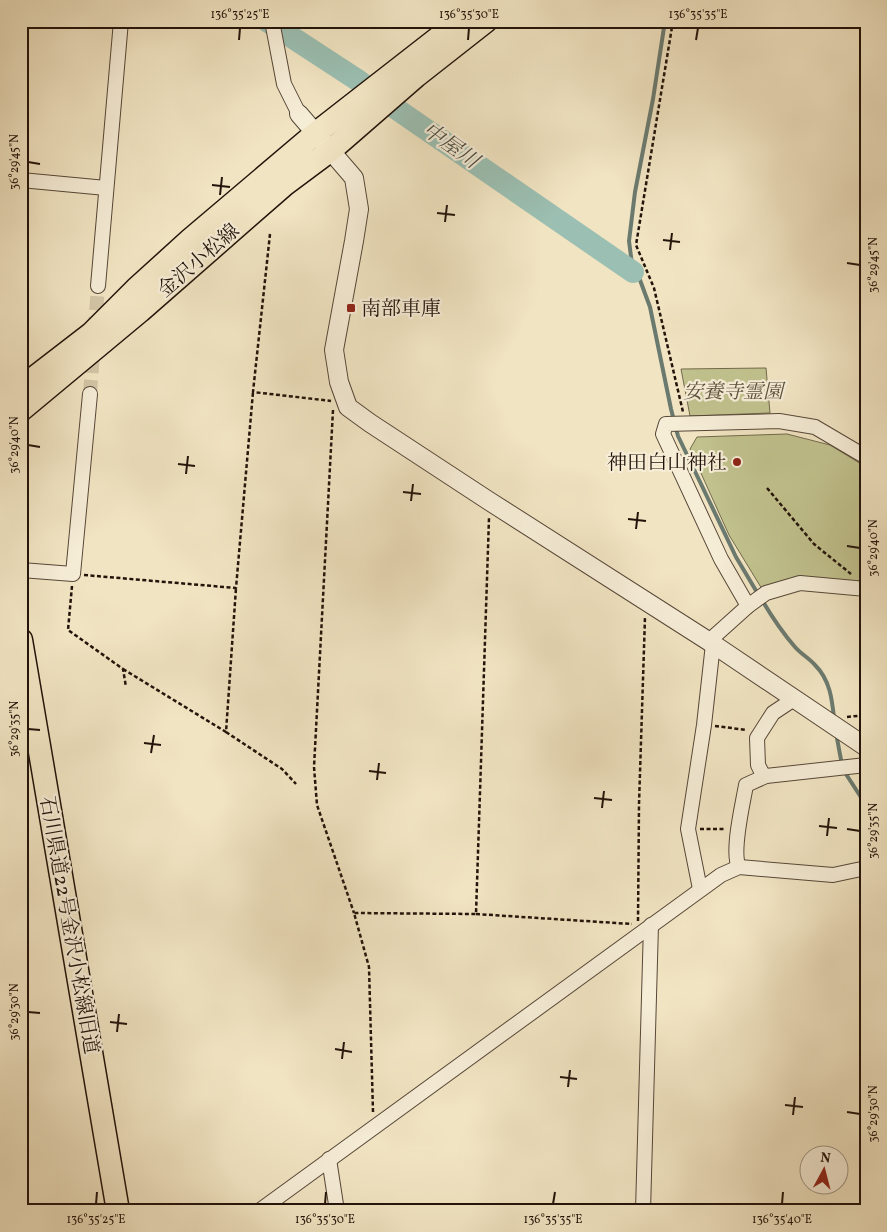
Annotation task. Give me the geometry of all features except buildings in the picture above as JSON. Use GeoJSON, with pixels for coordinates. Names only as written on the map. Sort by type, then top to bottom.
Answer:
{"type":"FeatureCollection","features":[{"type":"Feature","properties":{"kind":"main road"},"geometry":{"type":"LineString","coordinates":[[369,104],[391,86],[460,21]]}},
{"type":"Feature","properties":{"kind":"main road"},"geometry":{"type":"LineString","coordinates":[[391,86],[486,21]]}},
{"type":"Feature","properties":{"kind":"main road","name":"金沢小松線"},"geometry":{"type":"LineString","coordinates":[[21,388],[91,334],[136,289],[190,240],[315,134],[369,104]]}},
{"type":"Feature","properties":{"kind":"main road","name":"金沢小松線"},"geometry":{"type":"LineString","coordinates":[[21,410],[140,311],[284,185],[331,150],[369,104]]}},
{"type":"Feature","properties":{"kind":"main road","name":"石川県道22号金沢小松線旧道"},"geometry":{"type":"LineString","coordinates":[[21,640],[118,1211]]}},
{"type":"Feature","properties":{"kind":"street"},"geometry":{"type":"LineString","coordinates":[[98,286],[121,21]]}},
{"type":"Feature","properties":{"kind":"street"},"geometry":{"type":"LineString","coordinates":[[274,28],[284,84],[299,114],[354,178],[359,209],[334,350],[339,382],[348,407],[489,501],[711,642],[866,747]]}},
{"type":"Feature","properties":{"kind":"street"},"geometry":{"type":"LineString","coordinates":[[21,180],[106,188]]}},
{"type":"Feature","properties":{"kind":"street"},"geometry":{"type":"LineString","coordinates":[[21,570],[73,574],[90,394]]}},
{"type":"Feature","properties":{"kind":"street"},"geometry":{"type":"LineString","coordinates":[[752,605],[721,559],[663,434],[666,424],[779,421],[794,423],[815,427],[866,457]]}},
{"type":"Feature","properties":{"kind":"street"},"geometry":{"type":"LineString","coordinates":[[700,889],[688,829],[704,724],[711,642],[766,593],[800,583],[866,589]]}},
{"type":"Feature","properties":{"kind":"street"},"geometry":{"type":"LineString","coordinates":[[766,776],[762,774],[757,758],[757,738],[773,713],[794,699]]}},
{"type":"Feature","properties":{"kind":"street"},"geometry":{"type":"LineString","coordinates":[[739,867],[736,861],[746,785],[766,776],[866,765]]}},
{"type":"Feature","properties":{"kind":"street"},"geometry":{"type":"LineString","coordinates":[[259,1211],[721,875],[739,867],[833,875],[866,868]]}},
{"type":"Feature","properties":{"kind":"street"},"geometry":{"type":"LineString","coordinates":[[643,1211],[651,925]]}},
{"type":"Feature","properties":{"kind":"street"},"geometry":{"type":"LineString","coordinates":[[329,1159],[337,1211]]}},
{"type":"Feature","properties":{"kind":"path"},"geometry":{"type":"LineString","coordinates":[[673,21],[636,246],[654,288],[686,423]]}},
{"type":"Feature","properties":{"kind":"path"},"geometry":{"type":"LineString","coordinates":[[226,732],[253,392],[270,234]]}},
{"type":"Feature","properties":{"kind":"path"},"geometry":{"type":"LineString","coordinates":[[253,392],[335,401],[339,382]]}},
{"type":"Feature","properties":{"kind":"path"},"geometry":{"type":"LineString","coordinates":[[333,409],[314,767],[316,805],[354,913],[369,967],[373,1129]]}},
{"type":"Feature","properties":{"kind":"path"},"geometry":{"type":"LineString","coordinates":[[767,488],[814,544],[851,574]]}},
{"type":"Feature","properties":{"kind":"path"},"geometry":{"type":"LineString","coordinates":[[476,914],[489,501]]}},
{"type":"Feature","properties":{"kind":"path"},"geometry":{"type":"LineString","coordinates":[[236,588],[73,574],[68,630],[123,669],[226,732],[282,769],[296,784]]}},
{"type":"Feature","properties":{"kind":"path"},"geometry":{"type":"LineString","coordinates":[[354,913],[476,914],[638,924],[639,804],[645,600]]}},
{"type":"Feature","properties":{"kind":"path"},"geometry":{"type":"LineString","coordinates":[[123,669],[126,687]]}},
{"type":"Feature","properties":{"kind":"path"},"geometry":{"type":"LineString","coordinates":[[704,724],[760,732]]}},
{"type":"Feature","properties":{"kind":"path"},"geometry":{"type":"LineString","coordinates":[[688,829],[739,828]]}},
{"type":"Feature","properties":{"kind":"green space","name":"安養寺霊園"},"geometry":{"type":"Polygon","coordinates":[[[766,368],[770,413],[690,416],[681,369],[766,368]]]}},
{"type":"Feature","properties":{"kind":"green space"},"geometry":{"type":"Polygon","coordinates":[[[787,434],[830,445],[866,467],[866,578],[855,582],[762,589],[729,535],[690,449],[697,437],[787,434]]]}},
{"type":"Feature","properties":{"kind":"waterway","name":"中屋川"},"geometry":{"type":"LineString","coordinates":[[267,21],[359,81],[395,108],[633,272]]}},
{"type":"Feature","properties":{"kind":"waterway"},"geometry":{"type":"LineString","coordinates":[[665,21],[653,99],[635,192],[629,241],[633,272],[640,280],[650,307],[678,436],[736,557],[758,594]]}},
{"type":"Feature","properties":{"kind":"waterway"},"geometry":{"type":"LineString","coordinates":[[762,600],[790,641],[813,663],[824,677],[831,697],[834,718]]}},
{"type":"Feature","properties":{"kind":"waterway"},"geometry":{"type":"LineString","coordinates":[[836,733],[842,765]]}},
{"type":"Feature","properties":{"kind":"waterway"},"geometry":{"type":"LineString","coordinates":[[844,771],[866,805]]}},
{"type":"Feature","properties":{"kind":"tunnel"},"geometry":{"type":"LineString","coordinates":[[90,394],[98,286]]}},
{"type":"Feature","properties":{"kind":"place","name":"南部車庫"},"geometry":{"type":"Point","coordinates":[351,308]}},
{"type":"Feature","properties":{"kind":"place","name":"神田白山神社"},"geometry":{"type":"Point","coordinates":[737,462]}}]}
